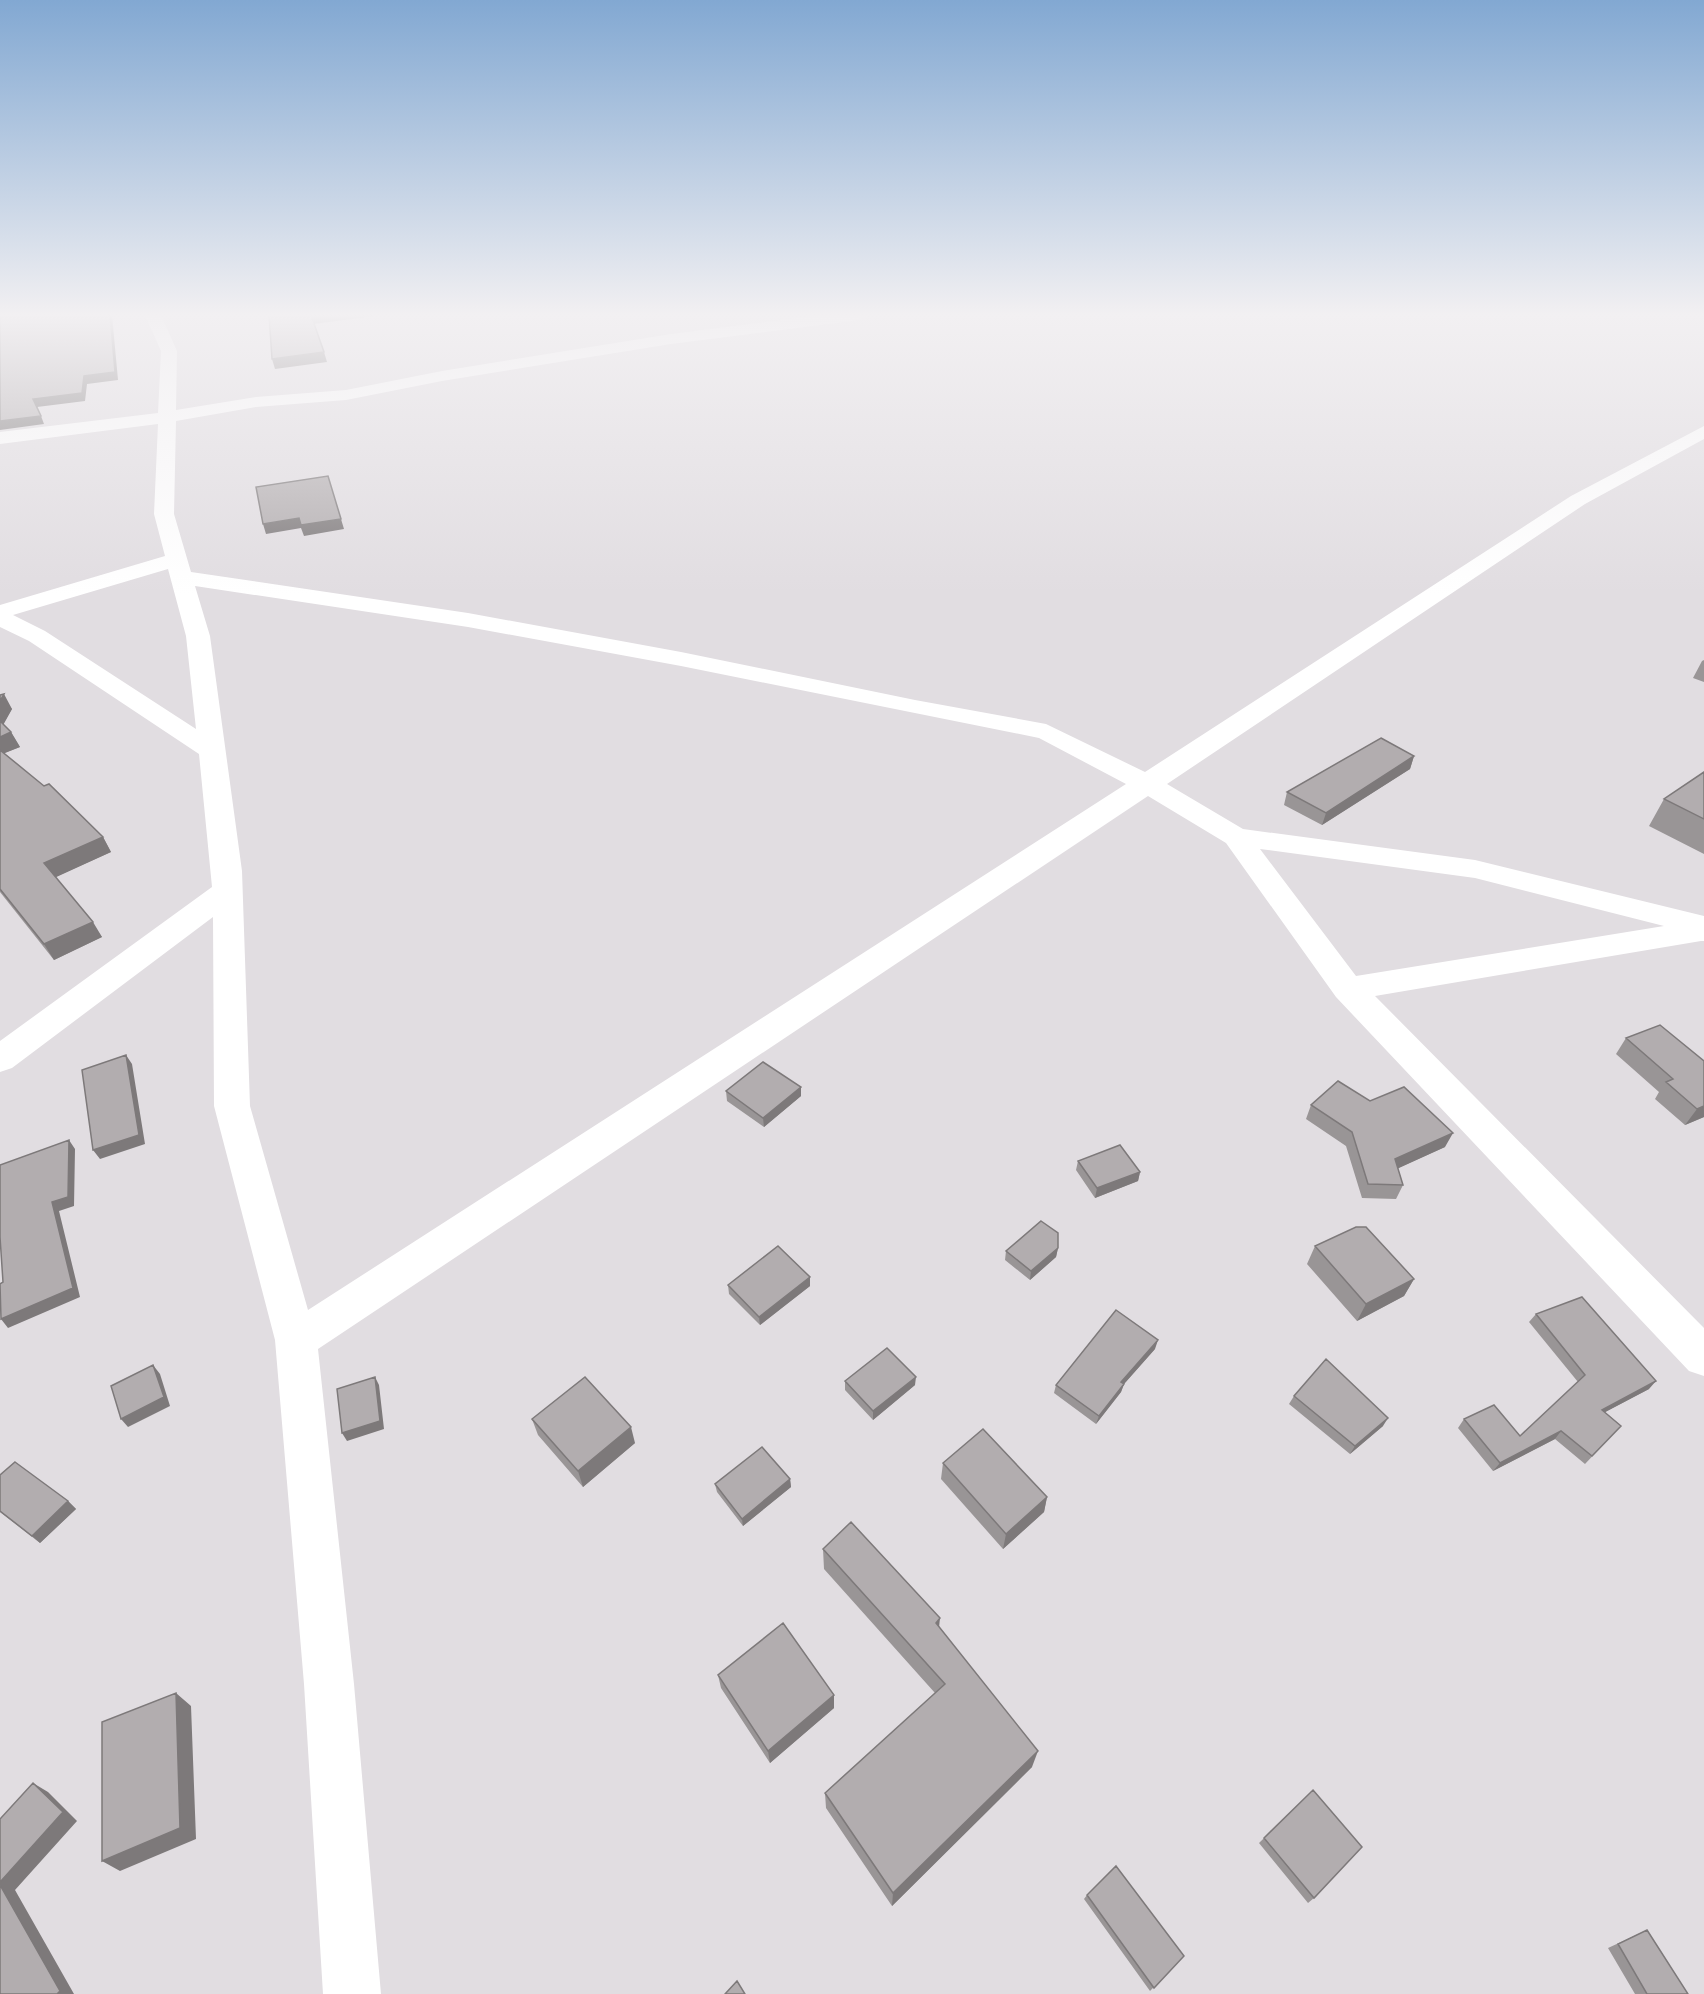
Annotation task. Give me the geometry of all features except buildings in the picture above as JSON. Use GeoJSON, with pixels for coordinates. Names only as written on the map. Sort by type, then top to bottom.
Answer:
{"type":"FeatureCollection","features":[{"type":"Feature","properties":{"kind":"street"},"geometry":{"type":"LineString","coordinates":[[169,408],[165,514],[198,636],[227,891],[232,1106],[296,1340],[329,1684],[352,1994]]}},
{"type":"Feature","properties":{"kind":"street"},"geometry":{"type":"LineString","coordinates":[[0,438],[169,417],[220,408]]}},
{"type":"Feature","properties":{"kind":"street"},"geometry":{"type":"LineString","coordinates":[[296,1340],[1578,500],[1704,432]]}},
{"type":"Feature","properties":{"kind":"street"},"geometry":{"type":"LineString","coordinates":[[0,612],[179,568],[681,659],[915,708],[1046,732],[1146,783],[1236,837],[1348,989],[1704,1357]]}},
{"type":"Feature","properties":{"kind":"street"},"geometry":{"type":"LineString","coordinates":[[0,618],[37,636],[212,751]]}},
{"type":"Feature","properties":{"kind":"street"},"geometry":{"type":"LineString","coordinates":[[1236,837],[1475,869],[1704,928]]}},
{"type":"Feature","properties":{"kind":"street"},"geometry":{"type":"LineString","coordinates":[[0,1059],[227,891]]}},
{"type":"Feature","properties":{"kind":"street"},"geometry":{"type":"LineString","coordinates":[[1348,989],[1704,928]]}}]}
